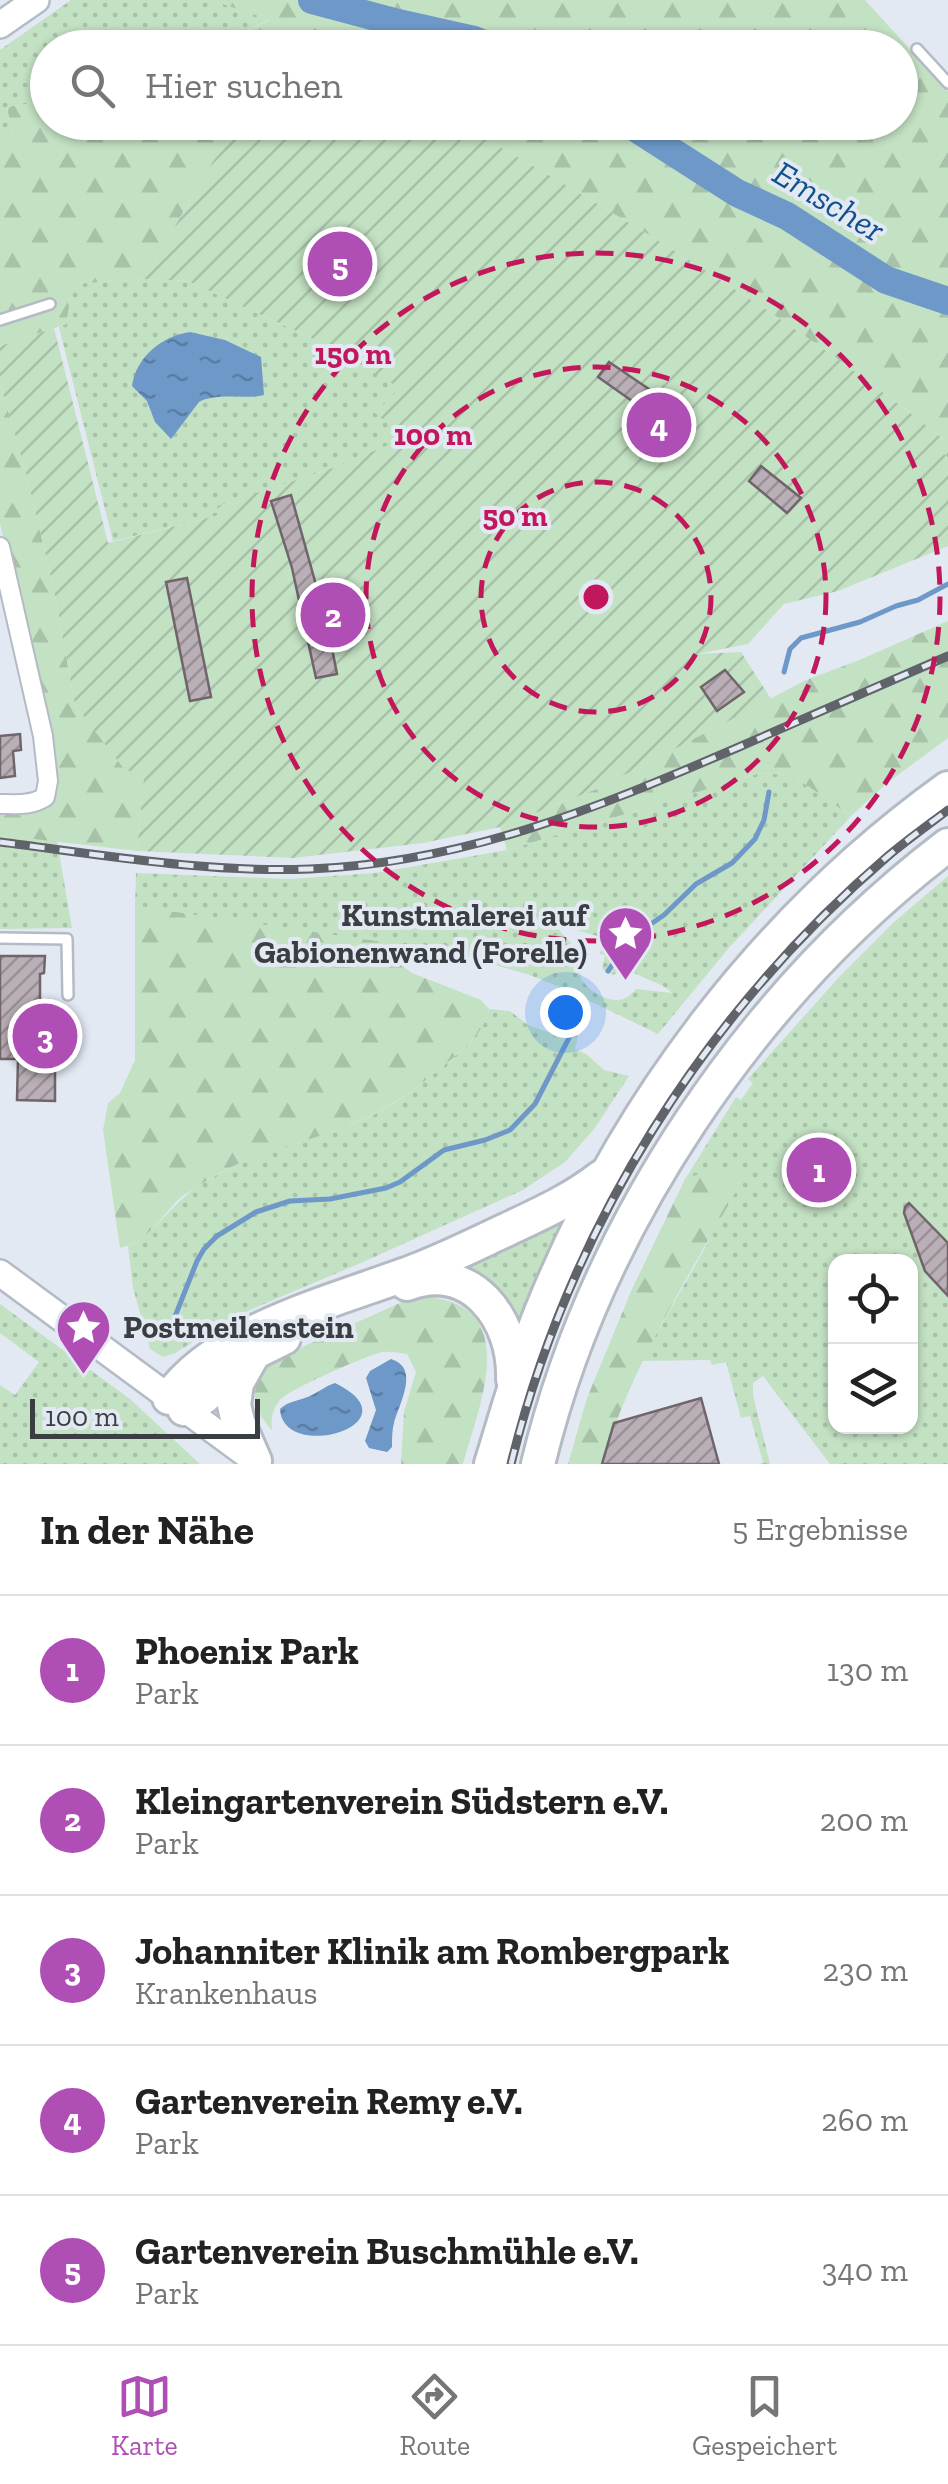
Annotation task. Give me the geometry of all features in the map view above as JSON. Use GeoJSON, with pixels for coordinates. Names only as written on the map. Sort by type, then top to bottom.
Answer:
{"type":"FeatureCollection","features":[{"type":"Feature","properties":{"kind":"highway"},"geometry":{"type":"LineString","coordinates":[[492,1464],[540,1313],[574,1238],[608,1171],[679,1060],[767,949],[816,899],[948,788]]}},
{"type":"Feature","properties":{"kind":"highway"},"geometry":{"type":"LineString","coordinates":[[538,1464],[564,1377],[601,1284],[684,1131],[748,1041],[800,979],[869,911],[948,845]]}},
{"type":"Feature","properties":{"kind":"highway"},"geometry":{"type":"LineString","coordinates":[[512,1396],[510,1346],[496,1313],[460,1283],[421,1279],[254,1353],[204,1398],[177,1404],[179,1384],[198,1366],[242,1339],[327,1300],[417,1270],[487,1239],[562,1203],[608,1171]]}},
{"type":"Feature","properties":{"kind":"highway"},"geometry":{"type":"LineString","coordinates":[[254,1353],[234,1398],[238,1422],[257,1462]]}},
{"type":"Feature","properties":{"kind":"main road"},"geometry":{"type":"LineString","coordinates":[[0,24],[36,0]]}},
{"type":"Feature","properties":{"kind":"main road"},"geometry":{"type":"LineString","coordinates":[[0,1273],[257,1462]]}},
{"type":"Feature","properties":{"kind":"street"},"geometry":{"type":"LineString","coordinates":[[0,547],[44,736],[48,781],[45,797],[30,804],[0,804]]}},
{"type":"Feature","properties":{"kind":"lane"},"geometry":{"type":"LineString","coordinates":[[918,51],[948,83]]}},
{"type":"Feature","properties":{"kind":"lane"},"geometry":{"type":"LineString","coordinates":[[0,320],[50,304]]}},
{"type":"Feature","properties":{"kind":"lane"},"geometry":{"type":"LineString","coordinates":[[0,938],[67,939],[68,995]]}},
{"type":"Feature","properties":{"kind":"green space"},"geometry":{"type":"Polygon","coordinates":[[[71,0],[211,0],[271,19],[247,30],[30,30],[30,104],[7,107],[13,137],[0,141],[0,50],[71,0]]]}},
{"type":"Feature","properties":{"kind":"green space"},"geometry":{"type":"Polygon","coordinates":[[[211,0],[865,0],[892,30],[249,30],[270,20],[211,0]]]}},
{"type":"Feature","properties":{"kind":"green space"},"geometry":{"type":"Polygon","coordinates":[[[918,58],[948,91],[948,458],[942,451],[947,442],[834,356],[595,203],[487,140],[918,140],[918,58]]]}},
{"type":"Feature","properties":{"kind":"green space"},"geometry":{"type":"Polygon","coordinates":[[[30,104],[30,140],[228,140],[144,279],[73,284],[66,324],[0,346],[0,141],[13,137],[7,107],[30,104]]]}},
{"type":"Feature","properties":{"kind":"green space"},"geometry":{"type":"Polygon","coordinates":[[[228,140],[487,140],[776,316],[948,443],[942,451],[948,458],[948,546],[838,591],[784,604],[748,644],[697,654],[741,652],[771,699],[599,788],[500,827],[423,843],[293,858],[137,851],[144,776],[124,769],[75,705],[54,590],[0,382],[0,346],[54,328],[108,543],[219,515],[217,506],[336,467],[407,437],[375,413],[400,388],[335,349],[188,281],[144,279],[228,140]]]}},
{"type":"Feature","properties":{"kind":"green space"},"geometry":{"type":"Polygon","coordinates":[[[144,279],[188,281],[335,349],[401,388],[408,438],[336,467],[218,506],[220,515],[113,541],[59,327],[66,324],[73,284],[144,279]]]}},
{"type":"Feature","properties":{"kind":"green space"},"geometry":{"type":"Polygon","coordinates":[[[0,382],[54,590],[75,705],[124,768],[144,776],[137,851],[0,835],[0,811],[40,808],[42,702],[0,524],[0,382]]]}},
{"type":"Feature","properties":{"kind":"green space"},"geometry":{"type":"Polygon","coordinates":[[[948,621],[948,738],[887,783],[851,816],[792,775],[760,773],[507,850],[500,827],[599,788],[806,680],[948,621]]]}},
{"type":"Feature","properties":{"kind":"green space"},"geometry":{"type":"Polygon","coordinates":[[[760,773],[792,775],[851,816],[727,950],[658,1034],[565,989],[461,956],[135,906],[136,873],[290,879],[375,873],[507,850],[760,773]],[[553,923],[581,955],[581,977],[596,993],[617,1000],[636,989],[672,993],[626,967],[613,975],[602,969],[604,938],[553,923]]]}},
{"type":"Feature","properties":{"kind":"green space"},"geometry":{"type":"Polygon","coordinates":[[[0,835],[57,841],[72,928],[0,929],[0,835]]]}},
{"type":"Feature","properties":{"kind":"green space"},"geometry":{"type":"Polygon","coordinates":[[[948,876],[948,1464],[830,1464],[763,1376],[753,1383],[753,1395],[770,1464],[759,1464],[763,1462],[750,1416],[741,1418],[726,1362],[712,1365],[710,1360],[641,1361],[709,1241],[686,1178],[736,1097],[741,1100],[753,1083],[748,1079],[840,976],[948,876]]]}},
{"type":"Feature","properties":{"kind":"green space"},"geometry":{"type":"Polygon","coordinates":[[[135,906],[389,943],[395,961],[412,973],[481,1000],[489,1009],[487,1017],[460,1052],[389,1106],[345,1127],[220,1173],[178,1200],[146,1235],[120,1248],[103,1130],[108,1103],[120,1093],[135,1060],[135,906]]]}},
{"type":"Feature","properties":{"kind":"green space"},"geometry":{"type":"Polygon","coordinates":[[[489,1009],[510,1011],[528,1025],[551,1031],[557,1037],[566,1030],[578,1036],[575,1049],[604,1070],[629,1076],[595,1128],[565,1162],[523,1190],[227,1321],[175,1353],[163,1357],[150,1349],[133,1288],[128,1246],[193,1190],[220,1173],[272,1150],[360,1121],[403,1097],[471,1042],[489,1009]]]}},
{"type":"Feature","properties":{"kind":"green space"},"geometry":{"type":"Polygon","coordinates":[[[742,1167],[739,1186],[645,1356],[602,1464],[568,1464],[587,1398],[632,1289],[686,1177],[742,1167]]]}},
{"type":"Feature","properties":{"kind":"green space"},"geometry":{"type":"Polygon","coordinates":[[[568,1209],[520,1319],[445,1263],[568,1209]]]}},
{"type":"Feature","properties":{"kind":"green space"},"geometry":{"type":"Polygon","coordinates":[[[427,1297],[457,1304],[475,1318],[485,1338],[484,1388],[463,1464],[401,1464],[404,1412],[416,1372],[407,1354],[383,1352],[329,1373],[280,1400],[273,1414],[272,1430],[264,1421],[255,1392],[268,1365],[402,1302],[427,1297]]]}},
{"type":"Feature","properties":{"kind":"green space"},"geometry":{"type":"Polygon","coordinates":[[[0,1304],[130,1399],[200,1464],[0,1464],[0,1385],[15,1395],[39,1362],[0,1333],[0,1304]]]}},
{"type":"Feature","properties":{"kind":"water"},"geometry":{"type":"Polygon","coordinates":[[[190,332],[225,340],[261,357],[264,395],[214,397],[199,402],[171,439],[155,422],[147,401],[132,386],[139,366],[152,350],[170,338],[190,332]]]}},
{"type":"Feature","properties":{"kind":"water"},"geometry":{"type":"Polygon","coordinates":[[[391,1359],[405,1370],[406,1386],[393,1426],[392,1447],[387,1452],[369,1448],[365,1441],[376,1410],[366,1378],[370,1371],[391,1359]]]}},
{"type":"Feature","properties":{"kind":"water"},"geometry":{"type":"Polygon","coordinates":[[[335,1383],[357,1398],[362,1412],[355,1424],[321,1436],[302,1434],[287,1425],[280,1409],[335,1383]]]}},
{"type":"Feature","properties":{"kind":"building"},"geometry":{"type":"Polygon","coordinates":[[[609,362],[680,410],[669,427],[598,377],[609,362]]]}},
{"type":"Feature","properties":{"kind":"building"},"geometry":{"type":"Polygon","coordinates":[[[761,466],[801,498],[787,513],[749,481],[761,466]]]}},
{"type":"Feature","properties":{"kind":"building"},"geometry":{"type":"Polygon","coordinates":[[[291,495],[337,674],[316,678],[292,568],[271,501],[291,495]]]}},
{"type":"Feature","properties":{"kind":"building"},"geometry":{"type":"Polygon","coordinates":[[[187,578],[211,697],[190,701],[166,582],[187,578]]]}},
{"type":"Feature","properties":{"kind":"building"},"geometry":{"type":"Polygon","coordinates":[[[725,670],[744,692],[717,711],[701,687],[725,670]]]}},
{"type":"Feature","properties":{"kind":"building"},"geometry":{"type":"Polygon","coordinates":[[[20,734],[21,750],[13,751],[15,776],[0,778],[0,736],[20,734]]]}},
{"type":"Feature","properties":{"kind":"building"},"geometry":{"type":"Polygon","coordinates":[[[0,956],[45,956],[44,973],[40,974],[40,1004],[55,1004],[55,1101],[17,1100],[18,1059],[0,1059],[0,956]]]}},
{"type":"Feature","properties":{"kind":"building"},"geometry":{"type":"Polygon","coordinates":[[[909,1203],[948,1243],[948,1296],[925,1271],[904,1213],[909,1203]]]}},
{"type":"Feature","properties":{"kind":"building"},"geometry":{"type":"Polygon","coordinates":[[[701,1398],[719,1464],[602,1464],[614,1423],[701,1398]]]}},
{"type":"Feature","properties":{"kind":"waterway","name":"Emscher"},"geometry":{"type":"LineString","coordinates":[[312,0],[429,30]]}},
{"type":"Feature","properties":{"kind":"waterway","name":"Emscher"},"geometry":{"type":"LineString","coordinates":[[654,140],[737,193],[787,216],[886,280],[948,301]]}},
{"type":"Feature","properties":{"kind":"waterway"},"geometry":{"type":"LineString","coordinates":[[784,672],[790,649],[801,638],[860,622],[948,584]]}},
{"type":"Feature","properties":{"kind":"waterway"},"geometry":{"type":"LineString","coordinates":[[608,971],[632,937],[664,915],[696,884],[732,863],[755,839],[764,820],[769,792]]}},
{"type":"Feature","properties":{"kind":"waterway"},"geometry":{"type":"LineString","coordinates":[[166,1339],[197,1261],[217,1236],[256,1212],[290,1201],[330,1199],[386,1188],[444,1150],[510,1130],[535,1104],[571,1034]]}},
{"type":"Feature","properties":{"kind":"railway"},"geometry":{"type":"LineString","coordinates":[[0,842],[155,862],[271,870],[366,865],[421,856],[527,829],[630,793],[948,656]]}},
{"type":"Feature","properties":{"kind":"railway"},"geometry":{"type":"LineString","coordinates":[[511,1464],[536,1377],[568,1292],[607,1210],[652,1131],[703,1056],[760,984],[821,918],[888,856],[948,810]]}},
{"type":"Feature","properties":{"kind":"place","name":"Gartenverein Buschmühle e.V."},"geometry":{"type":"Point","coordinates":[340,264]}},
{"type":"Feature","properties":{"kind":"place","name":"Gartenverein Remy e.V."},"geometry":{"type":"Point","coordinates":[659,425]}},
{"type":"Feature","properties":{"kind":"place","name":"Kleingartenverein Südstern e.V."},"geometry":{"type":"Point","coordinates":[333,615]}},
{"type":"Feature","properties":{"kind":"place","name":"Kunstmalerei auf Gabionenwand (Forelle)"},"geometry":{"type":"Point","coordinates":[626,982]}},
{"type":"Feature","properties":{"kind":"place","name":"Johanniter Klinik am Rombergpark"},"geometry":{"type":"Point","coordinates":[45,1036]}},
{"type":"Feature","properties":{"kind":"place","name":"Phoenix Park"},"geometry":{"type":"Point","coordinates":[819,1170]}},
{"type":"Feature","properties":{"kind":"place","name":"Postmeilenstein"},"geometry":{"type":"Point","coordinates":[84,1376]}}]}
